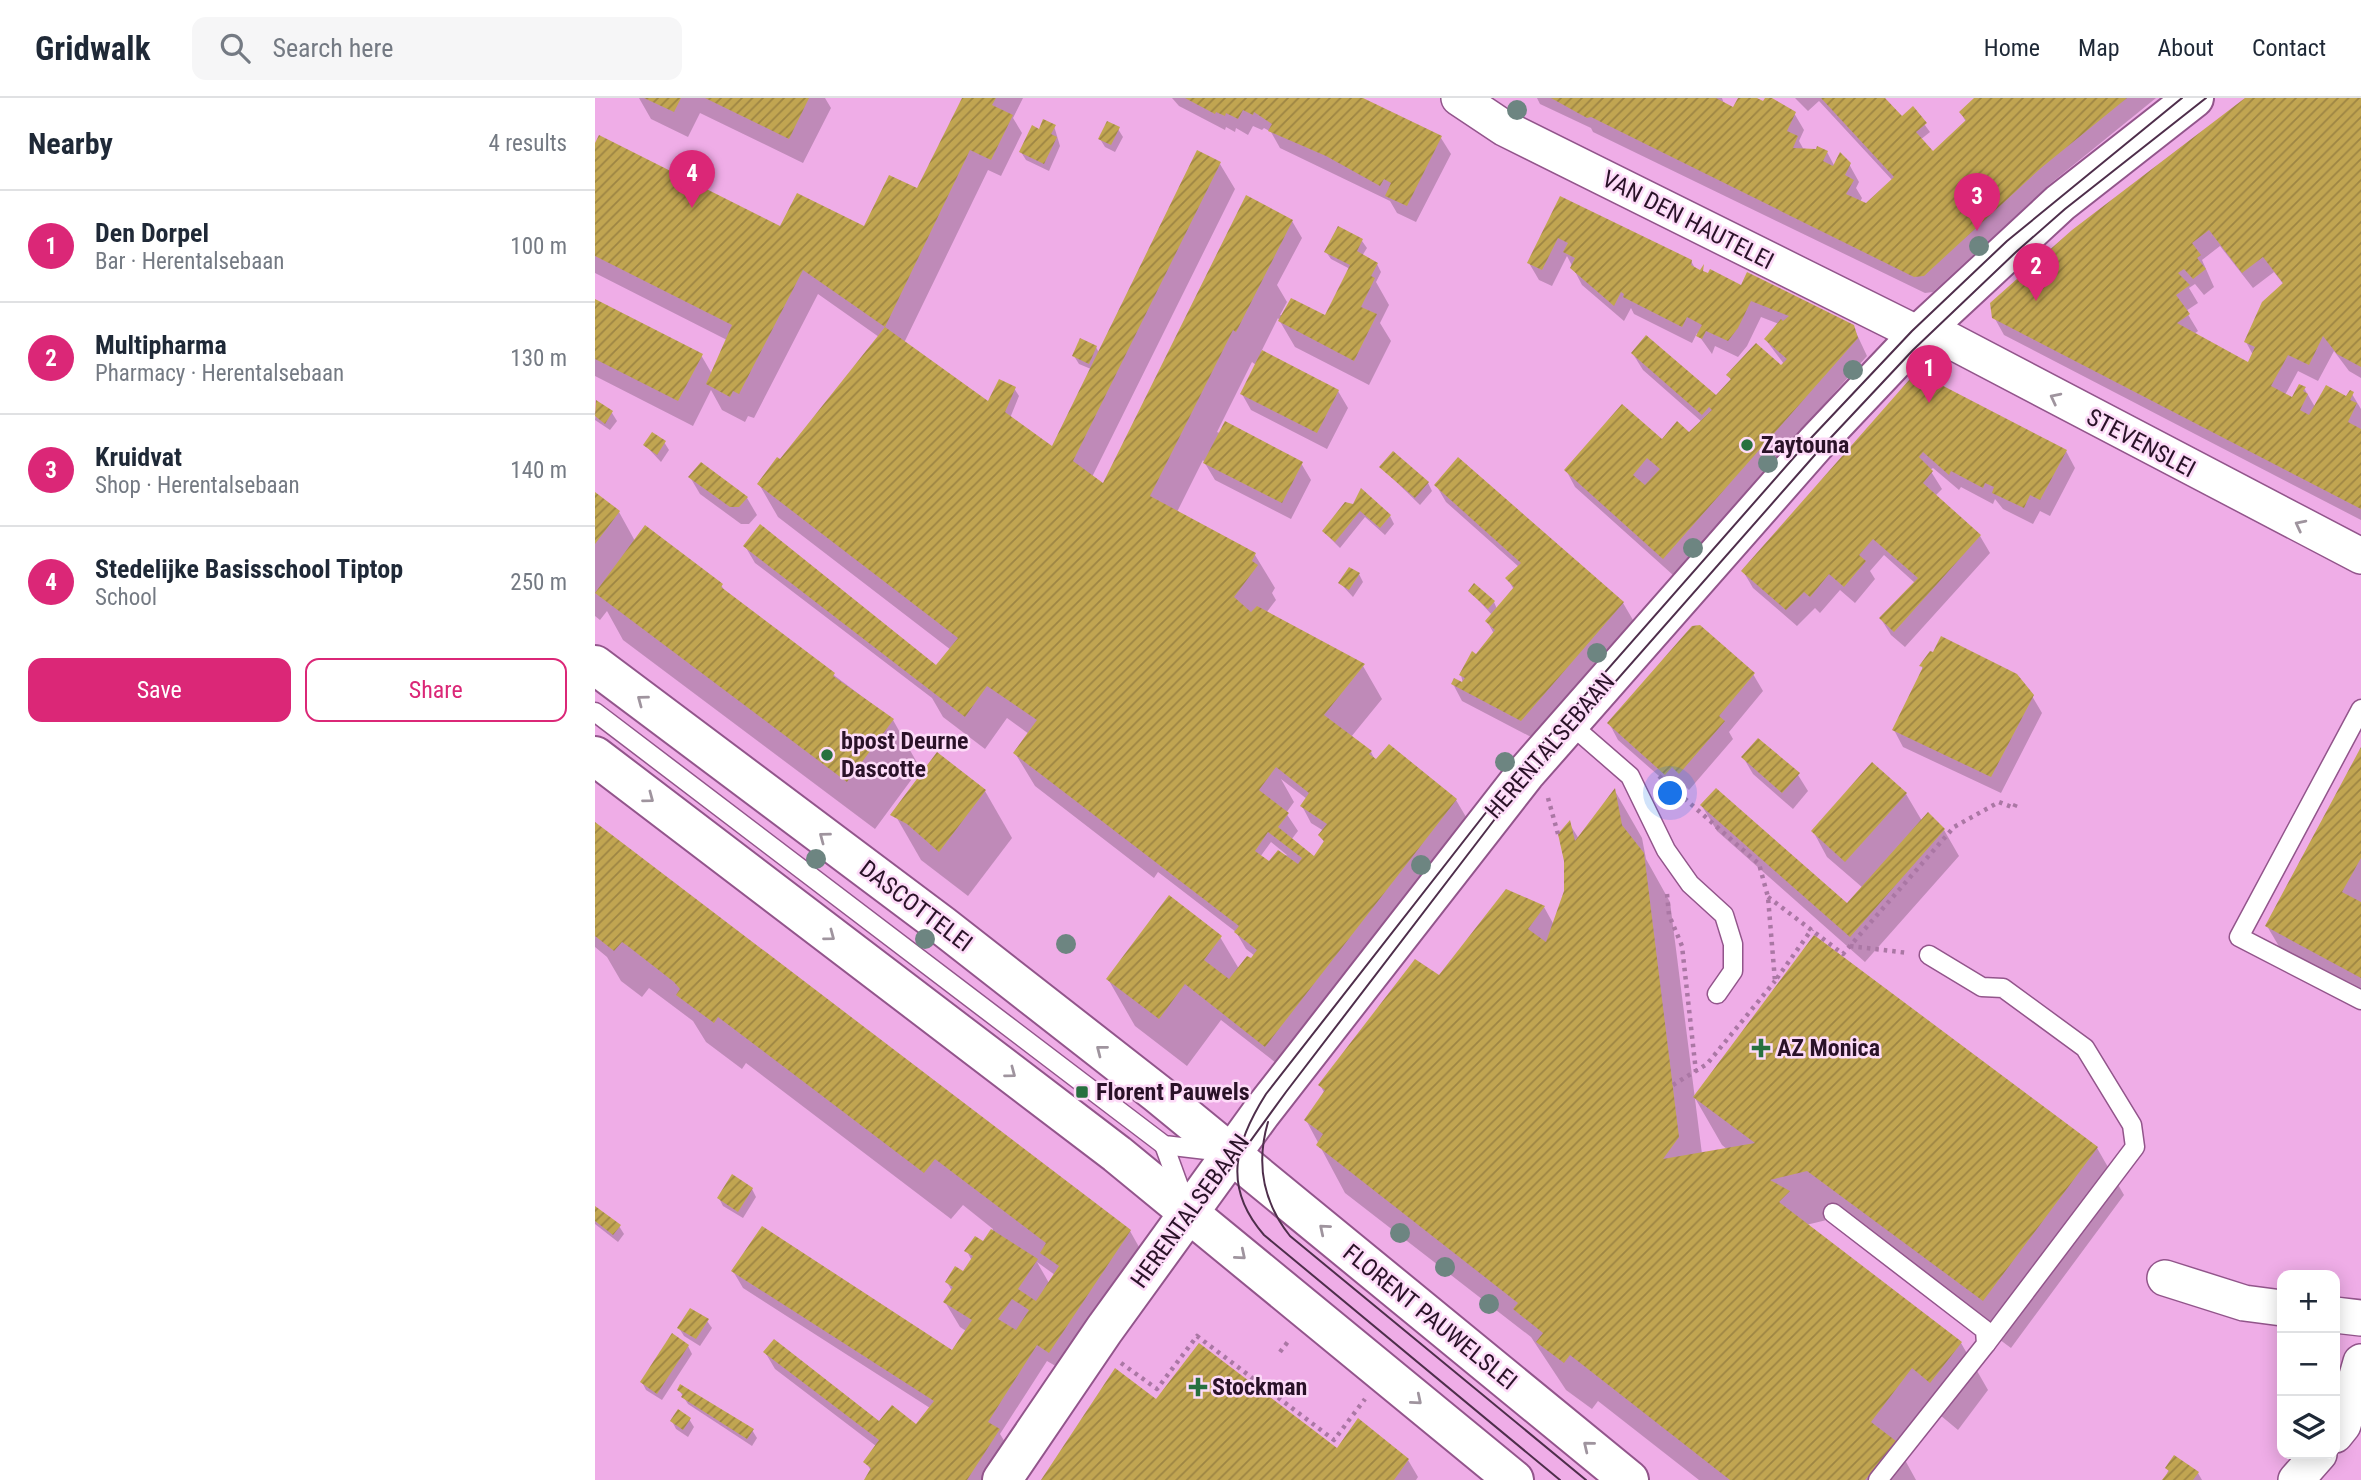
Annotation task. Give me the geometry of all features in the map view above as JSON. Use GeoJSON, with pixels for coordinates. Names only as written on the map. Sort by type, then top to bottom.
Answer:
{"type":"FeatureCollection","features":[{"type":"Feature","properties":{"kind":"street","name":"HERENTALSEBAAN"},"geometry":{"type":"LineString","coordinates":[[1002,1480],[1231,1154],[1479,830],[1569,723],[1816,443],[1922,331],[2060,203],[2194,98]]}},
{"type":"Feature","properties":{"kind":"street","name":"VAN DEN HAUTELEI"},"geometry":{"type":"LineString","coordinates":[[1470,100],[1504,128],[1912,331],[1922,331]]}},
{"type":"Feature","properties":{"kind":"street","name":"STEVENSLEI"},"geometry":{"type":"LineString","coordinates":[[1922,331],[1932,331],[2361,556]]}},
{"type":"Feature","properties":{"kind":"street","name":"DASCOTTELEI"},"geometry":{"type":"LineString","coordinates":[[595,665],[943,926],[1231,1154]]}},
{"type":"Feature","properties":{"kind":"street"},"geometry":{"type":"LineString","coordinates":[[595,756],[1189,1212],[1514,1480]]}},
{"type":"Feature","properties":{"kind":"street","name":"FLORENT PAUWELSLEI"},"geometry":{"type":"LineString","coordinates":[[1231,1154],[1629,1480]]}},
{"type":"Feature","properties":{"kind":"street"},"geometry":{"type":"LineString","coordinates":[[2165,1278],[2244,1303],[2277,1307]]}},
{"type":"Feature","properties":{"kind":"street"},"geometry":{"type":"LineString","coordinates":[[2340,1316],[2361,1318]]}},
{"type":"Feature","properties":{"kind":"street"},"geometry":{"type":"LineString","coordinates":[[2340,1429],[2361,1362]]}},
{"type":"Feature","properties":{"kind":"street"},"geometry":{"type":"LineString","coordinates":[[2296,1480],[2315,1459]]}},
{"type":"Feature","properties":{"kind":"lane"},"geometry":{"type":"LineString","coordinates":[[2361,709],[2239,937],[2361,1000]]}},
{"type":"Feature","properties":{"kind":"lane"},"geometry":{"type":"LineString","coordinates":[[595,712],[1164,1144],[1231,1154]]}},
{"type":"Feature","properties":{"kind":"lane"},"geometry":{"type":"LineString","coordinates":[[1569,723],[1630,776],[1662,842],[1690,884],[1724,915],[1733,944],[1733,971],[1717,994]]}},
{"type":"Feature","properties":{"kind":"lane"},"geometry":{"type":"LineString","coordinates":[[1878,1480],[1986,1344],[2135,1147],[2132,1125],[2085,1048],[2004,988],[1982,987],[1929,955]]}},
{"type":"Feature","properties":{"kind":"lane"},"geometry":{"type":"LineString","coordinates":[[1164,1144],[1189,1212]]}},
{"type":"Feature","properties":{"kind":"lane"},"geometry":{"type":"LineString","coordinates":[[1833,1213],[1985,1330],[1986,1344]]}},
{"type":"Feature","properties":{"kind":"path"},"geometry":{"type":"LineString","coordinates":[[1655,772],[1759,864],[1768,898],[1775,981]]}},
{"type":"Feature","properties":{"kind":"path"},"geometry":{"type":"LineString","coordinates":[[1768,898],[1843,954],[1954,827],[1999,802],[2014,807],[2017,801]]}},
{"type":"Feature","properties":{"kind":"path"},"geometry":{"type":"LineString","coordinates":[[1662,842],[1669,915],[1682,946],[1696,1072]]}},
{"type":"Feature","properties":{"kind":"path"},"geometry":{"type":"LineString","coordinates":[[1673,1085],[1707,1064],[1775,981],[1811,929]]}},
{"type":"Feature","properties":{"kind":"path"},"geometry":{"type":"LineString","coordinates":[[1850,946],[1929,955]]}},
{"type":"Feature","properties":{"kind":"path"},"geometry":{"type":"LineString","coordinates":[[1112,1356],[1157,1389],[1198,1336],[1334,1440],[1385,1374]]}},
{"type":"Feature","properties":{"kind":"building"},"geometry":{"type":"Polygon","coordinates":[[[644,98],[681,98],[674,112],[644,98]]]}},
{"type":"Feature","properties":{"kind":"building"},"geometry":{"type":"Polygon","coordinates":[[[705,98],[809,98],[789,139],[705,98]]]}},
{"type":"Feature","properties":{"kind":"building"},"geometry":{"type":"Polygon","coordinates":[[[962,98],[996,98],[992,105],[1013,115],[991,160],[970,150],[885,327],[803,270],[739,394],[733,391],[730,397],[706,384],[732,325],[595,256],[595,143],[599,135],[780,226],[797,193],[864,226],[889,175],[917,188],[962,98]]]}},
{"type":"Feature","properties":{"kind":"building"},"geometry":{"type":"Polygon","coordinates":[[[1185,98],[1363,98],[1442,136],[1407,206],[1385,196],[1391,183],[1384,179],[1380,186],[1326,156],[1268,131],[1272,124],[1254,112],[1253,115],[1243,110],[1238,119],[1226,113],[1225,116],[1216,112],[1215,114],[1185,98]]]}},
{"type":"Feature","properties":{"kind":"building"},"geometry":{"type":"Polygon","coordinates":[[[1551,98],[1716,98],[1733,107],[1738,98],[1757,98],[1763,101],[1765,98],[1772,98],[1796,112],[1787,131],[1798,136],[1793,148],[1816,149],[1817,146],[1828,151],[1823,161],[1833,166],[1840,152],[1851,163],[1845,175],[1854,180],[1846,194],[1866,203],[1894,177],[1821,98],[1885,98],[1902,116],[1913,106],[1927,123],[1916,132],[1933,151],[1966,120],[1959,112],[1974,98],[2127,98],[2041,168],[1924,276],[1914,277],[1551,98]]]}},
{"type":"Feature","properties":{"kind":"building"},"geometry":{"type":"Polygon","coordinates":[[[2245,98],[2361,98],[2361,367],[2337,354],[2323,336],[2309,365],[2288,355],[2271,386],[2292,397],[2299,384],[2306,387],[2303,391],[2308,394],[2300,410],[2309,415],[2326,385],[2346,396],[2350,390],[2354,392],[2350,400],[2357,403],[2348,422],[2361,429],[2361,509],[1992,318],[1990,303],[2072,230],[2245,98]],[[2209,230],[2192,243],[2201,255],[2197,258],[2206,269],[2193,279],[2184,269],[2178,273],[2190,285],[2176,295],[2190,314],[2177,323],[2248,362],[2255,347],[2244,342],[2262,302],[2283,283],[2263,257],[2242,273],[2209,230]]]}},
{"type":"Feature","properties":{"kind":"building"},"geometry":{"type":"Polygon","coordinates":[[[1043,119],[1056,125],[1051,134],[1057,137],[1044,164],[1019,152],[1032,125],[1039,129],[1043,119]]]}},
{"type":"Feature","properties":{"kind":"building"},"geometry":{"type":"Polygon","coordinates":[[[1107,121],[1120,127],[1111,145],[1098,139],[1107,121]]]}},
{"type":"Feature","properties":{"kind":"building"},"geometry":{"type":"Polygon","coordinates":[[[1197,150],[1221,162],[1073,461],[1103,483],[1246,195],[1293,220],[1236,332],[1233,330],[1150,496],[1256,553],[1252,561],[1258,565],[1234,597],[1251,612],[1257,606],[1365,664],[1324,715],[1372,751],[1369,754],[1376,759],[1389,744],[1457,799],[1265,1047],[1185,984],[1159,1019],[1106,979],[1169,895],[1222,936],[1204,960],[1229,979],[1247,956],[1251,958],[1257,950],[1234,932],[1239,926],[1013,753],[1037,720],[987,686],[965,717],[743,546],[760,524],[936,665],[958,638],[757,484],[777,457],[780,459],[885,327],[988,401],[999,379],[1016,387],[1005,412],[1052,446],[1197,150]],[[1276,767],[1259,790],[1289,813],[1278,827],[1314,856],[1324,841],[1318,835],[1327,824],[1300,806],[1309,793],[1276,767]],[[1268,832],[1255,851],[1269,861],[1278,850],[1298,864],[1302,858],[1268,832]]]}},
{"type":"Feature","properties":{"kind":"building"},"geometry":{"type":"Polygon","coordinates":[[[1560,196],[1692,260],[1691,265],[1700,270],[1704,264],[1703,271],[1708,273],[1710,269],[1741,285],[1747,272],[1854,325],[1858,338],[1663,559],[1564,470],[1622,404],[1662,439],[1677,421],[1689,432],[1712,410],[1709,407],[1702,415],[1631,353],[1646,335],[1716,395],[1731,379],[1726,375],[1756,343],[1781,365],[1787,359],[1764,339],[1781,319],[1783,321],[1789,316],[1751,301],[1738,328],[1728,341],[1706,331],[1702,339],[1696,336],[1702,325],[1687,317],[1682,327],[1623,297],[1621,292],[1614,306],[1570,268],[1575,258],[1563,252],[1568,243],[1558,238],[1542,270],[1527,263],[1560,196]],[[1647,458],[1633,475],[1645,485],[1660,469],[1647,458]]]}},
{"type":"Feature","properties":{"kind":"building"},"geometry":{"type":"Polygon","coordinates":[[[1338,226],[1363,239],[1357,251],[1378,263],[1371,276],[1375,278],[1361,307],[1377,314],[1354,361],[1278,321],[1291,298],[1325,315],[1350,265],[1324,252],[1338,226]]]}},
{"type":"Feature","properties":{"kind":"building"},"geometry":{"type":"Polygon","coordinates":[[[595,299],[703,354],[678,401],[595,359],[595,299]]]}},
{"type":"Feature","properties":{"kind":"building"},"geometry":{"type":"Polygon","coordinates":[[[1080,338],[1097,346],[1089,364],[1072,356],[1080,338]]]}},
{"type":"Feature","properties":{"kind":"building"},"geometry":{"type":"Polygon","coordinates":[[[1262,350],[1339,390],[1317,433],[1240,394],[1262,350]]]}},
{"type":"Feature","properties":{"kind":"building"},"geometry":{"type":"Polygon","coordinates":[[[1924,376],[2067,450],[2040,500],[2030,495],[2024,508],[1992,493],[1994,487],[1985,483],[1983,488],[1951,471],[1949,475],[1923,452],[1919,457],[1933,471],[1923,483],[1981,535],[1894,632],[1879,618],[1918,578],[1873,539],[1859,555],[1866,561],[1844,587],[1829,574],[1810,597],[1804,592],[1786,610],[1741,571],[1910,379],[1924,376]]]}},
{"type":"Feature","properties":{"kind":"building"},"geometry":{"type":"Polygon","coordinates":[[[596,400],[613,411],[605,424],[595,416],[596,400]]]}},
{"type":"Feature","properties":{"kind":"building"},"geometry":{"type":"Polygon","coordinates":[[[1225,421],[1303,462],[1282,503],[1203,463],[1225,421]]]}},
{"type":"Feature","properties":{"kind":"building"},"geometry":{"type":"Polygon","coordinates":[[[652,432],[666,441],[657,455],[643,445],[652,432]]]}},
{"type":"Feature","properties":{"kind":"building"},"geometry":{"type":"Polygon","coordinates":[[[1393,451],[1429,482],[1415,498],[1379,467],[1393,451]]]}},
{"type":"Feature","properties":{"kind":"building"},"geometry":{"type":"Polygon","coordinates":[[[1458,457],[1624,602],[1521,721],[1451,684],[1454,678],[1462,682],[1465,678],[1459,675],[1472,651],[1476,654],[1495,630],[1485,621],[1514,587],[1505,578],[1521,563],[1434,485],[1458,457]]]}},
{"type":"Feature","properties":{"kind":"building"},"geometry":{"type":"Polygon","coordinates":[[[701,462],[748,497],[739,507],[730,507],[688,477],[701,462]]]}},
{"type":"Feature","properties":{"kind":"building"},"geometry":{"type":"Polygon","coordinates":[[[1361,488],[1391,515],[1380,528],[1360,511],[1335,542],[1322,531],[1345,502],[1353,504],[1361,488]]]}},
{"type":"Feature","properties":{"kind":"building"},"geometry":{"type":"Polygon","coordinates":[[[595,492],[620,511],[595,544],[595,492]]]}},
{"type":"Feature","properties":{"kind":"building"},"geometry":{"type":"Polygon","coordinates":[[[645,525],[723,584],[721,587],[835,673],[833,676],[894,719],[847,782],[595,593],[645,525]]]}},
{"type":"Feature","properties":{"kind":"building"},"geometry":{"type":"Polygon","coordinates":[[[1349,567],[1360,573],[1349,590],[1338,583],[1349,567]]]}},
{"type":"Feature","properties":{"kind":"building"},"geometry":{"type":"Polygon","coordinates":[[[1474,583],[1495,601],[1488,609],[1468,591],[1474,583]]]}},
{"type":"Feature","properties":{"kind":"building"},"geometry":{"type":"Polygon","coordinates":[[[1700,625],[1755,673],[1719,716],[1725,721],[1679,774],[1672,767],[1665,775],[1607,723],[1692,626],[1700,625]]]}},
{"type":"Feature","properties":{"kind":"building"},"geometry":{"type":"Polygon","coordinates":[[[1941,636],[2017,674],[2034,695],[1991,777],[1892,730],[1923,667],[1919,666],[1930,651],[1933,652],[1941,636]]]}},
{"type":"Feature","properties":{"kind":"building"},"geometry":{"type":"Polygon","coordinates":[[[1758,738],[1800,773],[1782,793],[1741,757],[1758,738]]]}},
{"type":"Feature","properties":{"kind":"building"},"geometry":{"type":"Polygon","coordinates":[[[2361,747],[2361,858],[2342,892],[2361,902],[2361,978],[2265,926],[2361,747]]]}},
{"type":"Feature","properties":{"kind":"building"},"geometry":{"type":"Polygon","coordinates":[[[937,752],[986,790],[939,852],[907,824],[890,815],[937,752]]]}},
{"type":"Feature","properties":{"kind":"building"},"geometry":{"type":"Polygon","coordinates":[[[1872,762],[1907,793],[1845,862],[1811,831],[1872,762]]]}},
{"type":"Feature","properties":{"kind":"building","name":"AZ Monica"},"geometry":{"type":"Polygon","coordinates":[[[1615,788],[1622,825],[1644,853],[1679,1137],[1663,1159],[1755,1143],[1693,1097],[1814,935],[2098,1147],[1983,1301],[1807,1171],[1770,1180],[1790,1191],[1779,1202],[1962,1342],[1930,1383],[1912,1368],[1871,1422],[1896,1441],[1865,1480],[1730,1480],[1570,1355],[1564,1363],[1536,1342],[1543,1333],[1513,1309],[1518,1303],[1316,1145],[1323,1134],[1304,1120],[1325,1090],[1318,1085],[1415,959],[1439,975],[1506,889],[1545,906],[1528,929],[1546,942],[1564,891],[1564,861],[1558,834],[1570,820],[1575,841],[1615,788]]]}},
{"type":"Feature","properties":{"kind":"building"},"geometry":{"type":"Polygon","coordinates":[[[1716,788],[1847,903],[1928,812],[1945,829],[1850,937],[1700,805],[1716,788]]]}},
{"type":"Feature","properties":{"kind":"building"},"geometry":{"type":"Polygon","coordinates":[[[595,822],[1131,1230],[1049,1353],[1037,1345],[988,1422],[1000,1429],[967,1480],[864,1480],[871,1468],[863,1462],[879,1440],[763,1352],[774,1339],[879,1421],[892,1405],[916,1424],[934,1401],[731,1271],[762,1226],[952,1350],[972,1320],[943,1302],[953,1287],[945,1282],[955,1266],[963,1271],[973,1256],[964,1251],[975,1236],[983,1241],[991,1229],[1038,1259],[1018,1289],[1036,1301],[1059,1266],[1040,1253],[1046,1243],[935,1159],[924,1173],[718,1017],[714,1023],[676,995],[680,989],[674,982],[629,947],[622,942],[614,951],[595,936],[595,822]],[[1012,1299],[998,1319],[1016,1330],[1029,1310],[1012,1299]]]}},
{"type":"Feature","properties":{"kind":"building"},"geometry":{"type":"Polygon","coordinates":[[[732,1174],[753,1188],[738,1212],[717,1198],[732,1174]]]}},
{"type":"Feature","properties":{"kind":"building"},"geometry":{"type":"Polygon","coordinates":[[[595,1206],[621,1225],[613,1235],[595,1221],[595,1206]]]}},
{"type":"Feature","properties":{"kind":"building"},"geometry":{"type":"Polygon","coordinates":[[[690,1308],[709,1319],[696,1339],[677,1328],[690,1308]]]}},
{"type":"Feature","properties":{"kind":"building"},"geometry":{"type":"Polygon","coordinates":[[[672,1333],[689,1345],[657,1394],[640,1382],[672,1333]]]}},
{"type":"Feature","properties":{"kind":"building"},"geometry":{"type":"Polygon","coordinates":[[[1199,1343],[1337,1448],[1358,1418],[1409,1459],[1394,1480],[1041,1480],[1115,1368],[1156,1399],[1199,1343]]]}},
{"type":"Feature","properties":{"kind":"building"},"geometry":{"type":"Polygon","coordinates":[[[680,1384],[754,1429],[747,1439],[681,1397],[683,1394],[677,1390],[680,1384]]]}},
{"type":"Feature","properties":{"kind":"building"},"geometry":{"type":"Polygon","coordinates":[[[678,1409],[691,1418],[683,1430],[670,1421],[678,1409]]]}},
{"type":"Feature","properties":{"kind":"building"},"geometry":{"type":"Polygon","coordinates":[[[2174,1455],[2199,1472],[2193,1480],[2162,1480],[2169,1471],[2165,1468],[2174,1455]]]}},
{"type":"Feature","properties":{"kind":"tram line"},"geometry":{"type":"LineString","coordinates":[[1560,1480],[1264,1235],[1242,1200],[1238,1182],[1241,1147],[1255,1112],[1266,1094],[1520,769],[1811,438],[1912,331],[2007,241],[2182,98]]}},
{"type":"Feature","properties":{"kind":"tram line"},"geometry":{"type":"LineString","coordinates":[[1162,1263],[1286,1092],[1498,815],[1821,448],[1913,350],[2016,252],[2065,209],[2206,98]]}},
{"type":"Feature","properties":{"kind":"tram line"},"geometry":{"type":"LineString","coordinates":[[1268,1122],[1264,1137],[1264,1182],[1273,1210],[1290,1236],[1586,1480]]}},
{"type":"Feature","properties":{"kind":"place","name":"Stedelijke Basisschool Tiptop"},"geometry":{"type":"Point","coordinates":[692,208]}},
{"type":"Feature","properties":{"kind":"place","name":"Kruidvat"},"geometry":{"type":"Point","coordinates":[1977,231]}},
{"type":"Feature","properties":{"kind":"place","name":"Multipharma"},"geometry":{"type":"Point","coordinates":[2036,301]}},
{"type":"Feature","properties":{"kind":"place","name":"Den Dorpel"},"geometry":{"type":"Point","coordinates":[1929,403]}},
{"type":"Feature","properties":{"kind":"place","name":"Zaytouna"},"geometry":{"type":"Point","coordinates":[1747,445]}},
{"type":"Feature","properties":{"kind":"place","name":"bpost Deurne Dascotte"},"geometry":{"type":"Point","coordinates":[827,755]}},
{"type":"Feature","properties":{"kind":"place","name":"AZ Monica"},"geometry":{"type":"Point","coordinates":[1761,1048]}},
{"type":"Feature","properties":{"kind":"place","name":"Florent Pauwels"},"geometry":{"type":"Point","coordinates":[1082,1092]}},
{"type":"Feature","properties":{"kind":"place","name":"Stockman"},"geometry":{"type":"Point","coordinates":[1198,1387]}}]}
